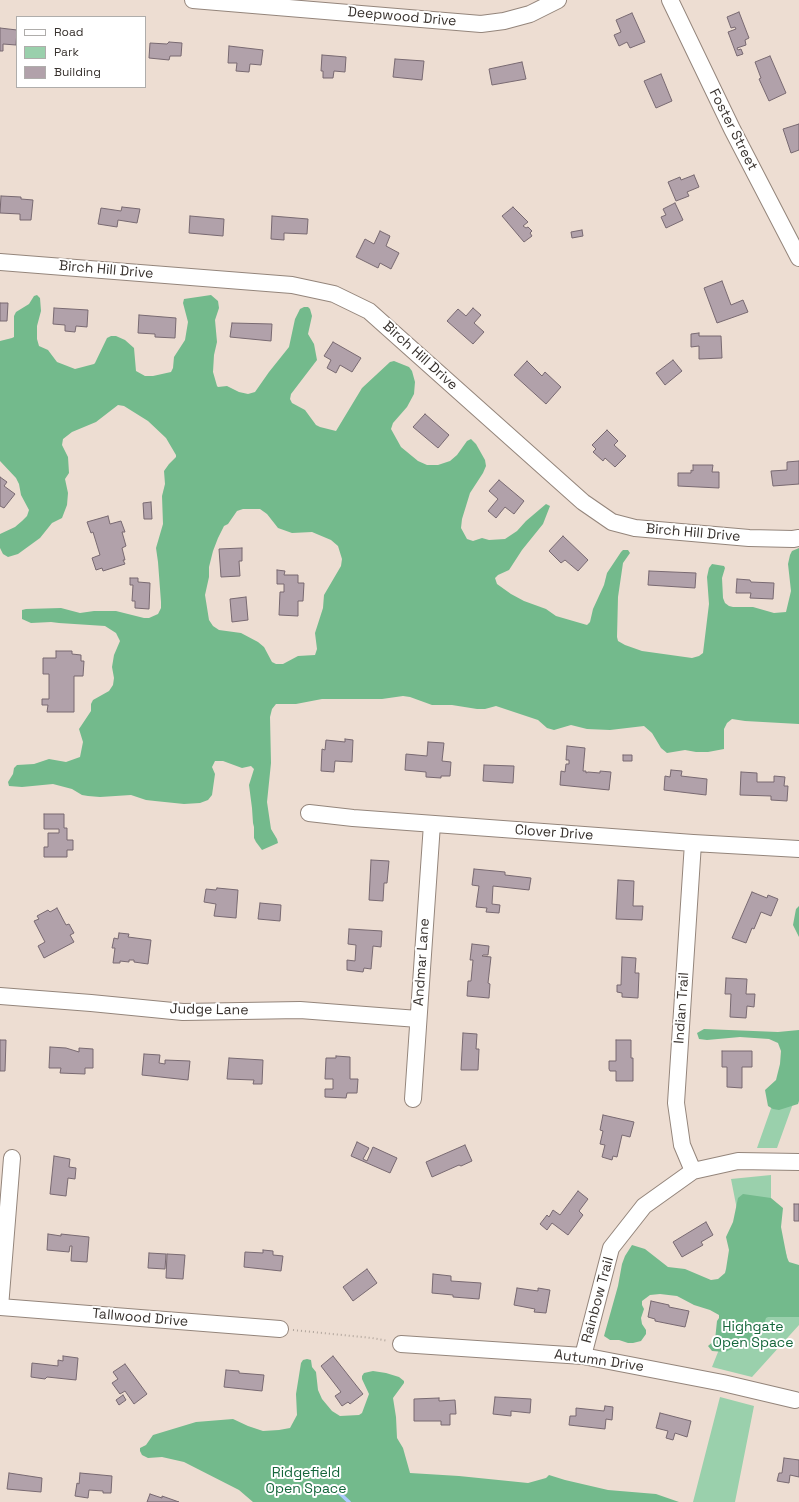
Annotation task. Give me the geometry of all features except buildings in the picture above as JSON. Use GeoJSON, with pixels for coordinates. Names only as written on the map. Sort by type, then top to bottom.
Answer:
{"type":"FeatureCollection","features":[{"type":"Feature","properties":{"kind":"street","name":"Deepwood Drive"},"geometry":{"type":"LineString","coordinates":[[193,0],[481,24],[504,21],[530,14],[558,0]]}},
{"type":"Feature","properties":{"kind":"street","name":"Foster Street"},"geometry":{"type":"LineString","coordinates":[[670,0],[732,129],[799,258]]}},
{"type":"Feature","properties":{"kind":"street","name":"Birch Hill Drive"},"geometry":{"type":"LineString","coordinates":[[0,262],[292,285],[334,294],[369,311],[583,502],[612,522],[643,529],[749,538],[799,538]]}},
{"type":"Feature","properties":{"kind":"street","name":"Clover Drive"},"geometry":{"type":"LineString","coordinates":[[309,813],[432,824],[693,843],[799,849]]}},
{"type":"Feature","properties":{"kind":"street","name":"Andmar Lane"},"geometry":{"type":"LineString","coordinates":[[412,1099],[432,824]]}},
{"type":"Feature","properties":{"kind":"street","name":"Indian Trail"},"geometry":{"type":"LineString","coordinates":[[693,843],[676,1103],[682,1146],[693,1171]]}},
{"type":"Feature","properties":{"kind":"street","name":"Judge Lane"},"geometry":{"type":"LineString","coordinates":[[0,996],[183,1012],[300,1010],[418,1020]]}},
{"type":"Feature","properties":{"kind":"street"},"geometry":{"type":"LineString","coordinates":[[0,1307],[12,1158]]}},
{"type":"Feature","properties":{"kind":"street","name":"Rainbow Trail"},"geometry":{"type":"LineString","coordinates":[[583,1356],[611,1248],[644,1206],[693,1171],[738,1161],[799,1162]]}},
{"type":"Feature","properties":{"kind":"street","name":"Tallwood Drive"},"geometry":{"type":"LineString","coordinates":[[0,1307],[280,1329]]}},
{"type":"Feature","properties":{"kind":"street","name":"Autumn Drive"},"geometry":{"type":"LineString","coordinates":[[401,1344],[583,1356],[723,1383],[794,1400]]}},
{"type":"Feature","properties":{"kind":"path"},"geometry":{"type":"LineString","coordinates":[[280,1329],[372,1338],[401,1344]]}},
{"type":"Feature","properties":{"kind":"green space"},"geometry":{"type":"Polygon","coordinates":[[[37,295],[40,298],[41,311],[37,326],[37,339],[39,346],[48,350],[57,362],[75,369],[94,364],[107,338],[116,336],[125,340],[134,348],[136,371],[145,376],[153,376],[171,372],[174,357],[185,340],[188,322],[183,303],[184,299],[211,295],[218,301],[219,308],[215,320],[217,342],[214,355],[213,372],[217,386],[227,386],[239,392],[248,394],[255,392],[289,347],[295,319],[300,309],[308,307],[312,316],[308,334],[314,344],[317,360],[291,394],[290,399],[292,403],[305,410],[316,425],[336,431],[362,388],[390,362],[394,361],[409,367],[412,371],[415,382],[414,394],[407,407],[393,423],[391,429],[401,447],[418,461],[427,465],[438,465],[450,461],[457,455],[467,441],[471,439],[476,444],[485,460],[486,466],[470,493],[462,519],[461,528],[467,539],[473,541],[482,538],[489,540],[505,539],[517,531],[546,504],[550,506],[543,524],[522,550],[509,570],[495,578],[497,584],[511,594],[524,601],[546,609],[556,616],[587,625],[590,622],[593,609],[604,585],[607,573],[621,552],[623,550],[628,550],[630,553],[623,563],[618,597],[617,637],[618,641],[625,645],[642,651],[692,658],[703,653],[709,604],[707,577],[709,568],[712,564],[724,566],[725,568],[722,578],[723,598],[725,603],[729,606],[753,607],[774,613],[786,612],[791,591],[788,564],[792,551],[799,548],[799,724],[732,719],[727,723],[724,729],[724,749],[708,752],[685,750],[667,753],[661,748],[652,733],[644,726],[610,730],[587,729],[571,725],[554,730],[547,728],[538,720],[496,706],[485,709],[477,709],[452,705],[432,705],[403,696],[382,699],[322,699],[296,704],[276,704],[272,709],[270,717],[271,763],[267,802],[271,829],[278,843],[262,850],[254,838],[249,785],[254,769],[251,766],[242,768],[223,761],[215,761],[212,767],[215,774],[212,795],[208,800],[200,803],[184,804],[146,800],[131,795],[100,797],[88,796],[82,795],[72,789],[53,784],[22,787],[9,786],[8,782],[13,774],[14,768],[17,765],[34,764],[49,759],[66,762],[80,757],[83,742],[79,729],[91,711],[91,704],[93,700],[109,691],[113,685],[114,678],[112,667],[114,655],[120,641],[116,633],[105,626],[51,622],[31,623],[22,619],[22,610],[61,608],[80,613],[94,611],[116,611],[144,618],[149,618],[158,614],[161,608],[161,602],[156,548],[163,524],[162,496],[165,484],[164,471],[176,457],[166,438],[148,421],[124,406],[118,405],[96,422],[72,432],[63,439],[62,445],[68,457],[69,473],[65,479],[68,493],[67,505],[62,518],[52,523],[40,538],[18,554],[8,557],[3,554],[0,548],[0,534],[15,527],[27,516],[29,510],[21,495],[16,478],[0,461],[0,341],[14,337],[14,316],[16,312],[29,304],[34,296],[37,295]],[[243,509],[237,511],[228,524],[224,526],[213,551],[205,595],[209,620],[213,626],[219,630],[241,633],[258,642],[264,647],[272,662],[276,664],[283,664],[298,656],[315,655],[317,649],[315,633],[323,608],[324,595],[341,566],[342,559],[338,546],[331,540],[312,532],[292,533],[278,528],[267,514],[260,509],[243,509]]]}},
{"type":"Feature","properties":{"kind":"green space"},"geometry":{"type":"Polygon","coordinates":[[[799,906],[799,937],[793,925],[796,909],[799,906]]]}},
{"type":"Feature","properties":{"kind":"green space"},"geometry":{"type":"Polygon","coordinates":[[[704,1029],[778,1032],[799,1030],[798,1104],[779,1110],[768,1106],[765,1090],[776,1080],[780,1064],[781,1051],[778,1043],[769,1039],[740,1037],[707,1040],[699,1039],[697,1033],[704,1029]]]}},
{"type":"Feature","properties":{"kind":"green space"},"geometry":{"type":"Polygon","coordinates":[[[786,1066],[799,1087],[777,1148],[757,1148],[786,1066]]]}},
{"type":"Feature","properties":{"kind":"green space","name":"Highgate Open Space"},"geometry":{"type":"Polygon","coordinates":[[[771,1175],[771,1203],[799,1297],[799,1325],[752,1377],[712,1367],[724,1337],[754,1296],[731,1179],[771,1175]]]}},
{"type":"Feature","properties":{"kind":"green space"},"geometry":{"type":"Polygon","coordinates":[[[743,1194],[771,1198],[783,1208],[781,1227],[787,1258],[789,1262],[799,1265],[799,1317],[768,1317],[749,1346],[745,1348],[734,1348],[725,1352],[712,1351],[708,1346],[715,1340],[719,1315],[677,1296],[660,1294],[650,1295],[642,1301],[644,1309],[641,1318],[646,1334],[641,1341],[628,1343],[619,1340],[610,1340],[604,1336],[618,1286],[622,1264],[632,1245],[645,1249],[668,1267],[685,1269],[711,1280],[718,1279],[725,1273],[729,1250],[726,1237],[733,1222],[738,1198],[743,1194]]]}},
{"type":"Feature","properties":{"kind":"green space","name":"Ridgefield Open Space"},"geometry":{"type":"Polygon","coordinates":[[[303,1360],[311,1360],[312,1367],[316,1372],[318,1390],[322,1399],[332,1411],[340,1416],[359,1415],[362,1413],[369,1394],[362,1379],[364,1373],[373,1371],[386,1373],[399,1377],[404,1381],[393,1398],[397,1438],[403,1448],[410,1473],[528,1483],[546,1478],[549,1475],[608,1490],[656,1494],[679,1502],[253,1502],[239,1490],[184,1462],[162,1457],[148,1458],[142,1455],[140,1448],[146,1445],[153,1435],[196,1422],[233,1419],[263,1431],[290,1428],[297,1415],[296,1394],[301,1363],[303,1360]]]}},
{"type":"Feature","properties":{"kind":"green space"},"geometry":{"type":"Polygon","coordinates":[[[720,1397],[754,1406],[735,1502],[693,1502],[720,1397]]]}},
{"type":"Feature","properties":{"kind":"waterway"},"geometry":{"type":"LineString","coordinates":[[332,1486],[349,1502]]}}]}
